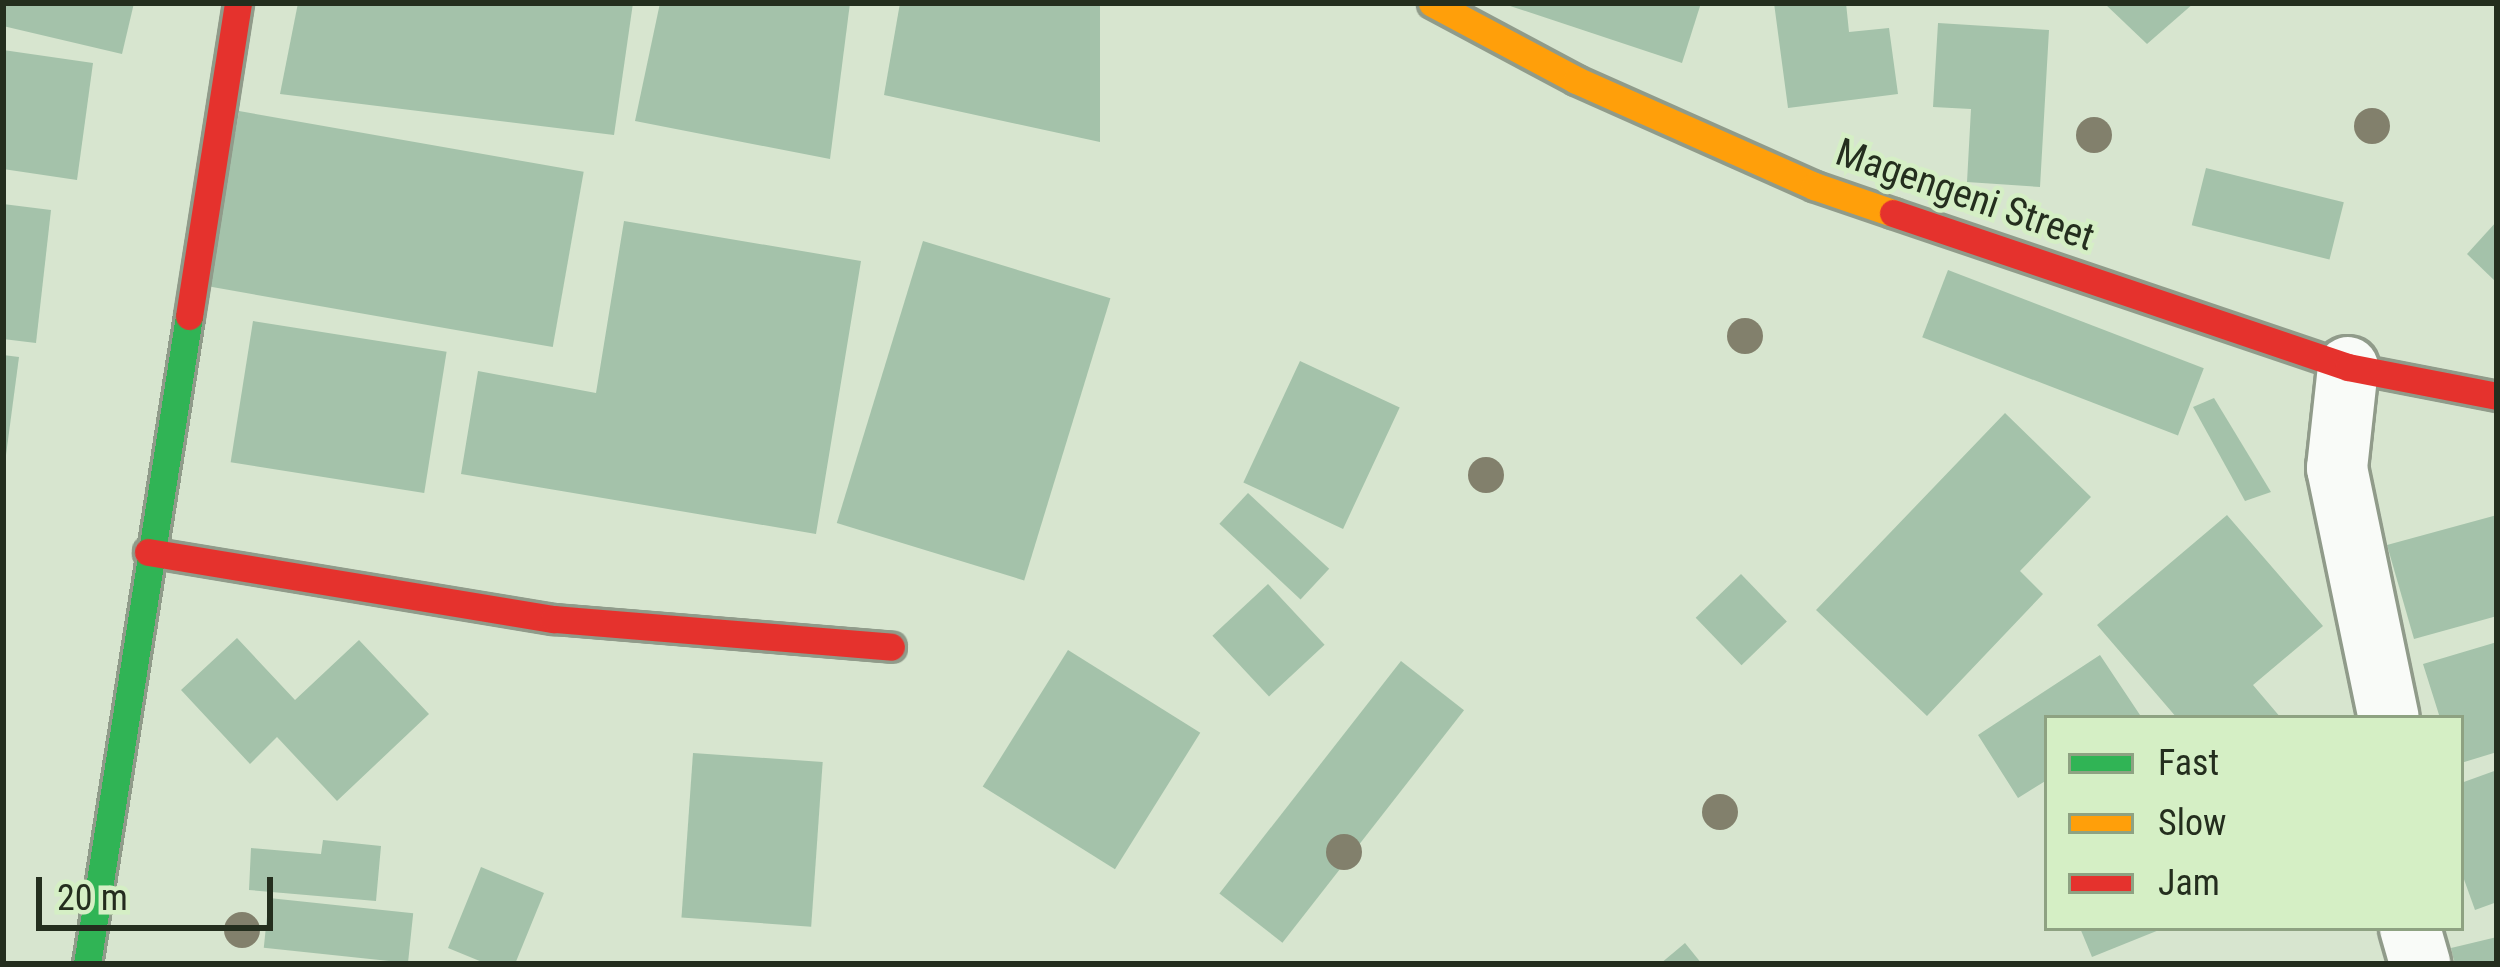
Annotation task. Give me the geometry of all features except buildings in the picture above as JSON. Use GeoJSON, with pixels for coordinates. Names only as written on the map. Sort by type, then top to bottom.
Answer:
{"type":"FeatureCollection","features":[{"type":"Feature","properties":{"kind":"street"},"geometry":{"type":"LineString","coordinates":[[87,964],[148,552],[238,3]]}},
{"type":"Feature","properties":{"kind":"street","name":"Magengeni Street"},"geometry":{"type":"LineString","coordinates":[[1432,3],[1576,80],[1814,186],[2348,367],[2497,396]]}},
{"type":"Feature","properties":{"kind":"street"},"geometry":{"type":"LineString","coordinates":[[2348,367],[2337,468],[2388,715]]}},
{"type":"Feature","properties":{"kind":"street"},"geometry":{"type":"LineString","coordinates":[[148,552],[554,619],[891,647]]}},
{"type":"Feature","properties":{"kind":"street"},"geometry":{"type":"LineString","coordinates":[[2411,931],[2420,964]]}},
{"type":"Feature","properties":{"kind":"traffic: fast"},"geometry":{"type":"LineString","coordinates":[[87,964],[189,316]]}},
{"type":"Feature","properties":{"kind":"traffic: slow"},"geometry":{"type":"LineString","coordinates":[[1432,3],[1576,80],[1814,186],[1893,213]]}},
{"type":"Feature","properties":{"kind":"traffic: jam"},"geometry":{"type":"LineString","coordinates":[[189,316],[238,3]]}},
{"type":"Feature","properties":{"kind":"traffic: jam"},"geometry":{"type":"LineString","coordinates":[[1893,213],[2348,367],[2497,396]]}},
{"type":"Feature","properties":{"kind":"traffic: jam"},"geometry":{"type":"LineString","coordinates":[[148,552],[554,619],[891,647]]}}]}
